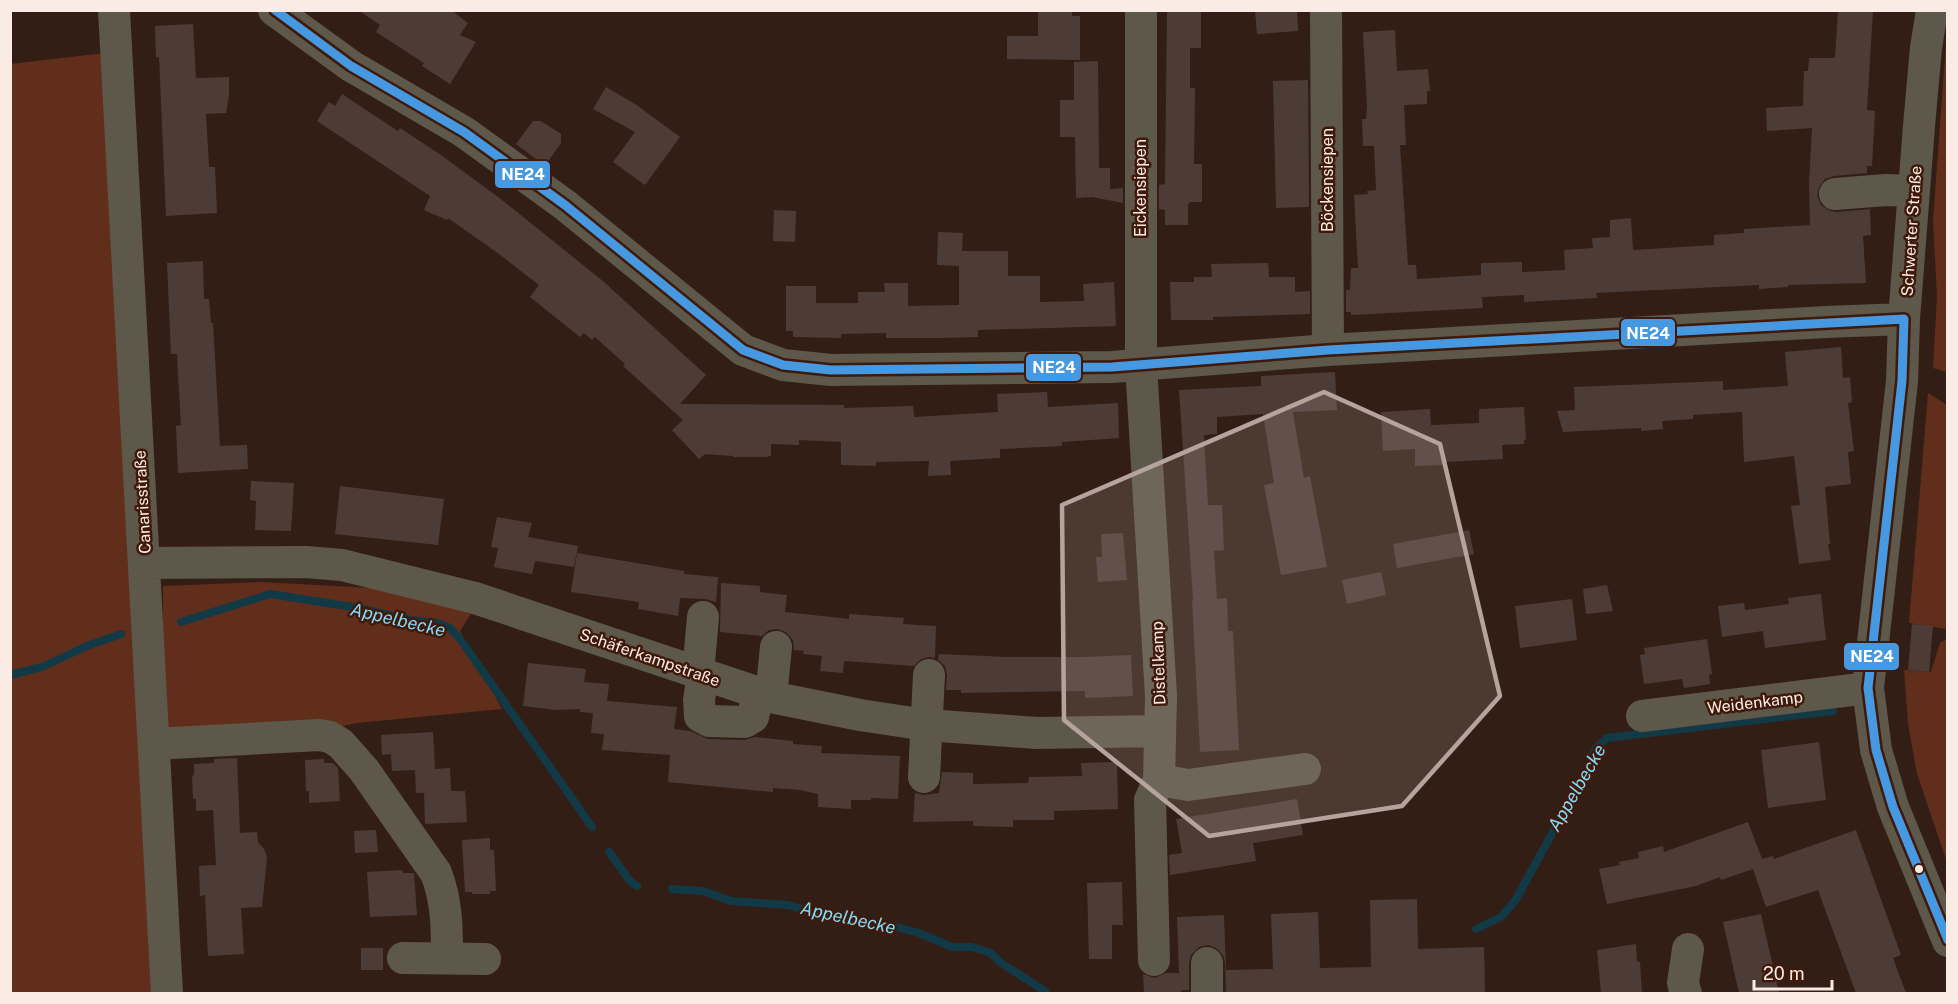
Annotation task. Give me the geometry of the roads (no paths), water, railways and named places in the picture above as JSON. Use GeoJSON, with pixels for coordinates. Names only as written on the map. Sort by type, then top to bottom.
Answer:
{"type":"FeatureCollection","features":[{"type":"Feature","properties":{"kind":"street","name":"Canarisstraße"},"geometry":{"type":"LineString","coordinates":[[114,10],[167,993]]}},
{"type":"Feature","properties":{"kind":"street"},"geometry":{"type":"LineString","coordinates":[[274,10],[351,66],[464,132],[565,205],[743,350],[783,365],[831,370],[1112,367],[1328,351],[1904,319]]}},
{"type":"Feature","properties":{"kind":"street","name":"Eickensiepen"},"geometry":{"type":"LineString","coordinates":[[1140,10],[1141,365]]}},
{"type":"Feature","properties":{"kind":"street","name":"Böckensiepen"},"geometry":{"type":"LineString","coordinates":[[1326,10],[1328,351]]}},
{"type":"Feature","properties":{"kind":"street","name":"Schwerter Straße"},"geometry":{"type":"LineString","coordinates":[[1932,10],[1926,48],[1914,191],[1904,319],[1902,381],[1868,688],[1876,750],[1893,807],[1947,941]]}},
{"type":"Feature","properties":{"kind":"street"},"geometry":{"type":"LineString","coordinates":[[1835,194],[1886,190],[1914,191]]}},
{"type":"Feature","properties":{"kind":"street","name":"Distelkamp"},"geometry":{"type":"LineString","coordinates":[[1141,365],[1161,696],[1159,780],[1150,800],[1154,960]]}},
{"type":"Feature","properties":{"kind":"street","name":"Schäferkampstraße"},"geometry":{"type":"LineString","coordinates":[[145,563],[294,562],[342,565],[476,598],[764,695],[860,715],[926,725],[1037,733],[1159,731]]}},
{"type":"Feature","properties":{"kind":"street"},"geometry":{"type":"LineString","coordinates":[[703,617],[699,700],[700,716],[709,721],[745,722],[753,717],[764,695],[776,647]]}},
{"type":"Feature","properties":{"kind":"street"},"geometry":{"type":"LineString","coordinates":[[924,777],[928,675]]}},
{"type":"Feature","properties":{"kind":"street","name":"Weidenkamp"},"geometry":{"type":"LineString","coordinates":[[1642,716],[1868,688]]}},
{"type":"Feature","properties":{"kind":"street"},"geometry":{"type":"LineString","coordinates":[[154,744],[319,735],[330,737],[341,744],[364,770],[436,873],[443,891],[447,917],[447,958]]}},
{"type":"Feature","properties":{"kind":"street"},"geometry":{"type":"LineString","coordinates":[[1159,780],[1188,785],[1305,769]]}},
{"type":"Feature","properties":{"kind":"street"},"geometry":{"type":"LineString","coordinates":[[1686,993],[1683,983],[1688,949]]}},
{"type":"Feature","properties":{"kind":"street"},"geometry":{"type":"LineString","coordinates":[[403,958],[485,958]]}},
{"type":"Feature","properties":{"kind":"waterway","name":"Appelbecke"},"geometry":{"type":"LineString","coordinates":[[181,622],[270,594],[353,607],[411,620],[437,623],[450,628],[592,827]]}},
{"type":"Feature","properties":{"kind":"waterway","name":"Appelbecke"},"geometry":{"type":"LineString","coordinates":[[10,675],[42,667],[87,646],[121,634]]}},
{"type":"Feature","properties":{"kind":"waterway","name":"Appelbecke"},"geometry":{"type":"LineString","coordinates":[[1476,929],[1501,917],[1515,901],[1588,768],[1595,749],[1607,738],[1833,711]]}},
{"type":"Feature","properties":{"kind":"waterway","name":"Appelbecke"},"geometry":{"type":"LineString","coordinates":[[609,852],[630,881],[637,886]]}},
{"type":"Feature","properties":{"kind":"waterway","name":"Appelbecke"},"geometry":{"type":"LineString","coordinates":[[672,889],[703,891],[731,901],[788,905],[835,918],[890,925],[919,933],[952,947],[972,947],[991,953],[1001,963],[1045,991],[1046,994]]}}]}
